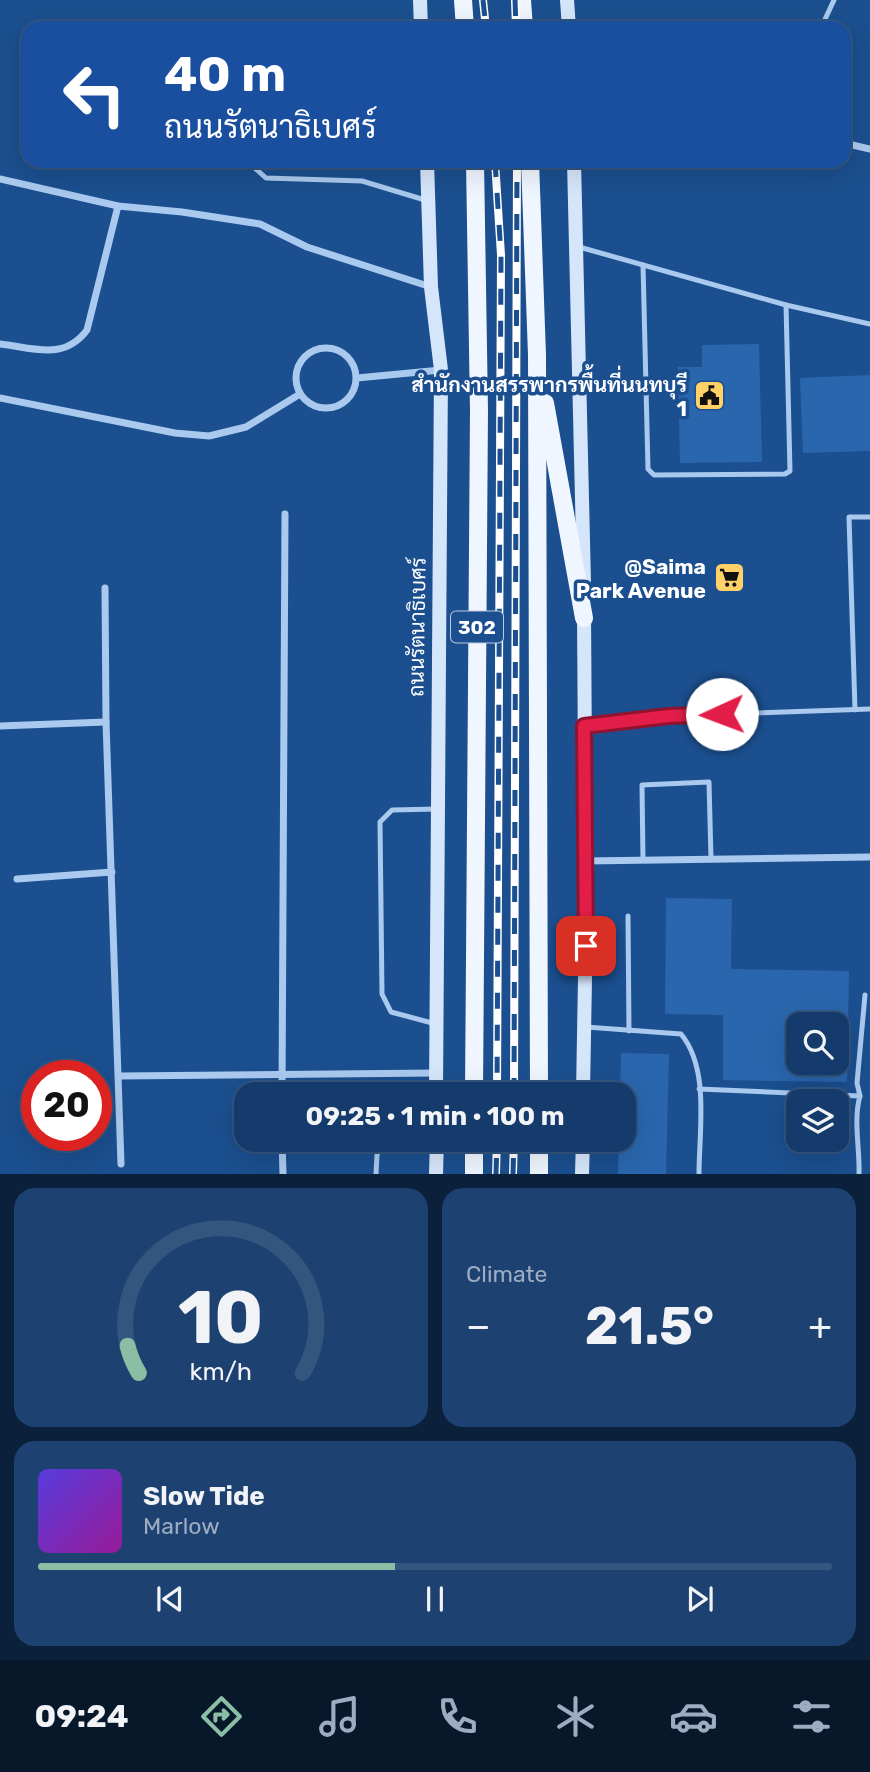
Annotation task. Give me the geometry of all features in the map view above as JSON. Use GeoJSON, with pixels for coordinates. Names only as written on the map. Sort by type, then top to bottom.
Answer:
{"type":"FeatureCollection","features":[{"type":"Feature","properties":{"kind":"main road"},"geometry":{"type":"LineString","coordinates":[[420,0],[421,21]]}},
{"type":"Feature","properties":{"kind":"main road"},"geometry":{"type":"LineString","coordinates":[[463,0],[464,21]]}},
{"type":"Feature","properties":{"kind":"main road"},"geometry":{"type":"LineString","coordinates":[[522,0],[524,21]]}},
{"type":"Feature","properties":{"kind":"main road"},"geometry":{"type":"LineString","coordinates":[[567,0],[568,21]]}},
{"type":"Feature","properties":{"kind":"main road","name":"ถนนรัตนาธิเบศร์"},"geometry":{"type":"LineString","coordinates":[[427,168],[432,287],[441,370],[436,1082]]}},
{"type":"Feature","properties":{"kind":"main road","name":"302"},"geometry":{"type":"LineString","coordinates":[[474,1082],[479,425],[475,168]]}},
{"type":"Feature","properties":{"kind":"main road"},"geometry":{"type":"LineString","coordinates":[[530,168],[537,355],[539,1082]]}},
{"type":"Feature","properties":{"kind":"main road"},"geometry":{"type":"LineString","coordinates":[[574,168],[584,618],[586,861],[583,1082]]}},
{"type":"Feature","properties":{"kind":"main road"},"geometry":{"type":"LineString","coordinates":[[537,355],[584,618]]}},
{"type":"Feature","properties":{"kind":"main road"},"geometry":{"type":"LineString","coordinates":[[436,1174],[437,1152]]}},
{"type":"Feature","properties":{"kind":"main road"},"geometry":{"type":"LineString","coordinates":[[474,1152],[474,1174]]}},
{"type":"Feature","properties":{"kind":"main road"},"geometry":{"type":"LineString","coordinates":[[538,1174],[539,1152]]}},
{"type":"Feature","properties":{"kind":"main road"},"geometry":{"type":"LineString","coordinates":[[582,1174],[583,1152]]}},
{"type":"Feature","properties":{"kind":"street"},"geometry":{"type":"LineString","coordinates":[[851,145],[870,149]]}},
{"type":"Feature","properties":{"kind":"street"},"geometry":{"type":"LineString","coordinates":[[0,179],[118,206],[183,212],[260,224],[307,247],[432,287]]}},
{"type":"Feature","properties":{"kind":"street"},"geometry":{"type":"LineString","coordinates":[[0,344],[60,351],[76,344],[87,330],[118,206]]}},
{"type":"Feature","properties":{"kind":"street"},"geometry":{"type":"LineString","coordinates":[[326,347],[348,356],[357,378],[348,400],[338,407],[314,406],[300,394],[295,378],[304,356],[326,347]]}},
{"type":"Feature","properties":{"kind":"street"},"geometry":{"type":"LineString","coordinates":[[357,378],[441,370]]}},
{"type":"Feature","properties":{"kind":"street"},"geometry":{"type":"LineString","coordinates":[[0,398],[175,433],[209,436],[246,427],[300,394]]}},
{"type":"Feature","properties":{"kind":"street"},"geometry":{"type":"LineString","coordinates":[[281,1082],[285,514]]}},
{"type":"Feature","properties":{"kind":"street"},"geometry":{"type":"LineString","coordinates":[[105,588],[106,722],[121,1164]]}},
{"type":"Feature","properties":{"kind":"street"},"geometry":{"type":"LineString","coordinates":[[0,726],[106,722]]}},
{"type":"Feature","properties":{"kind":"street"},"geometry":{"type":"LineString","coordinates":[[586,861],[870,856]]}},
{"type":"Feature","properties":{"kind":"street"},"geometry":{"type":"LineString","coordinates":[[18,879],[112,873]]}},
{"type":"Feature","properties":{"kind":"street"},"geometry":{"type":"LineString","coordinates":[[119,1076],[281,1077],[436,1073]]}},
{"type":"Feature","properties":{"kind":"street"},"geometry":{"type":"LineString","coordinates":[[282,1152],[283,1174]]}},
{"type":"Feature","properties":{"kind":"lane"},"geometry":{"type":"LineString","coordinates":[[824,21],[834,0]]}},
{"type":"Feature","properties":{"kind":"lane"},"geometry":{"type":"LineString","coordinates":[[255,168],[266,178],[362,181],[428,201]]}},
{"type":"Feature","properties":{"kind":"lane"},"geometry":{"type":"LineString","coordinates":[[576,246],[786,305],[870,324]]}},
{"type":"Feature","properties":{"kind":"lane"},"geometry":{"type":"LineString","coordinates":[[643,265],[648,469],[654,475],[785,474],[789,471],[786,305]]}},
{"type":"Feature","properties":{"kind":"lane"},"geometry":{"type":"LineString","coordinates":[[855,710],[849,517],[870,517]]}},
{"type":"Feature","properties":{"kind":"lane"},"geometry":{"type":"LineString","coordinates":[[584,726],[669,716],[870,709]]}},
{"type":"Feature","properties":{"kind":"lane"},"geometry":{"type":"LineString","coordinates":[[643,860],[642,785],[709,782],[711,859]]}},
{"type":"Feature","properties":{"kind":"lane"},"geometry":{"type":"LineString","coordinates":[[436,1024],[391,1012],[382,994],[380,822],[392,810],[438,809]]}},
{"type":"Feature","properties":{"kind":"lane"},"geometry":{"type":"LineString","coordinates":[[628,916],[629,1031]]}},
{"type":"Feature","properties":{"kind":"lane"},"geometry":{"type":"LineString","coordinates":[[859,1174],[861,1145],[857,1108],[860,1096],[857,1083],[865,995]]}},
{"type":"Feature","properties":{"kind":"lane"},"geometry":{"type":"LineString","coordinates":[[583,1027],[681,1034],[698,1075],[699,1174]]}},
{"type":"Feature","properties":{"kind":"lane"},"geometry":{"type":"LineString","coordinates":[[699,1089],[860,1096]]}},
{"type":"Feature","properties":{"kind":"lane"},"geometry":{"type":"LineString","coordinates":[[376,1174],[378,1152]]}},
{"type":"Feature","properties":{"kind":"building"},"geometry":{"type":"Polygon","coordinates":[[[759,344],[762,462],[680,463],[678,367],[702,367],[702,345],[759,344]]]}},
{"type":"Feature","properties":{"kind":"building"},"geometry":{"type":"Polygon","coordinates":[[[870,375],[870,451],[803,453],[800,378],[870,375]]]}},
{"type":"Feature","properties":{"kind":"building"},"geometry":{"type":"Polygon","coordinates":[[[666,898],[732,899],[731,969],[849,971],[848,1012],[786,1012],[786,1075],[847,1075],[847,1082],[723,1080],[723,1015],[665,1014],[666,898]]]}},
{"type":"Feature","properties":{"kind":"building"},"geometry":{"type":"Polygon","coordinates":[[[621,1053],[669,1054],[666,1174],[618,1174],[619,1152],[636,1152],[636,1082],[620,1082],[621,1053]]]}},
{"type":"Feature","properties":{"kind":"railway"},"geometry":{"type":"LineString","coordinates":[[483,0],[485,21]]}},
{"type":"Feature","properties":{"kind":"railway"},"geometry":{"type":"LineString","coordinates":[[515,0],[516,21]]}},
{"type":"Feature","properties":{"kind":"railway"},"geometry":{"type":"LineString","coordinates":[[495,168],[501,255],[497,1082]]}},
{"type":"Feature","properties":{"kind":"railway"},"geometry":{"type":"LineString","coordinates":[[514,1082],[517,168]]}},
{"type":"Feature","properties":{"kind":"railway"},"geometry":{"type":"LineString","coordinates":[[496,1174],[497,1152]]}},
{"type":"Feature","properties":{"kind":"railway"},"geometry":{"type":"LineString","coordinates":[[513,1174],[514,1152]]}},
{"type":"Feature","properties":{"kind":"place","name":"สำนักงานสรรพากรพื้นที่นนทบุรี 1"},"geometry":{"type":"Point","coordinates":[710,396]}},
{"type":"Feature","properties":{"kind":"place","name":"@Saima Park Avenue"},"geometry":{"type":"Point","coordinates":[729,578]}},
{"type":"Feature","properties":{"kind":"route"},"geometry":{"type":"LineString","coordinates":[[586,946],[584,726],[669,716],[722,714]]}}]}
